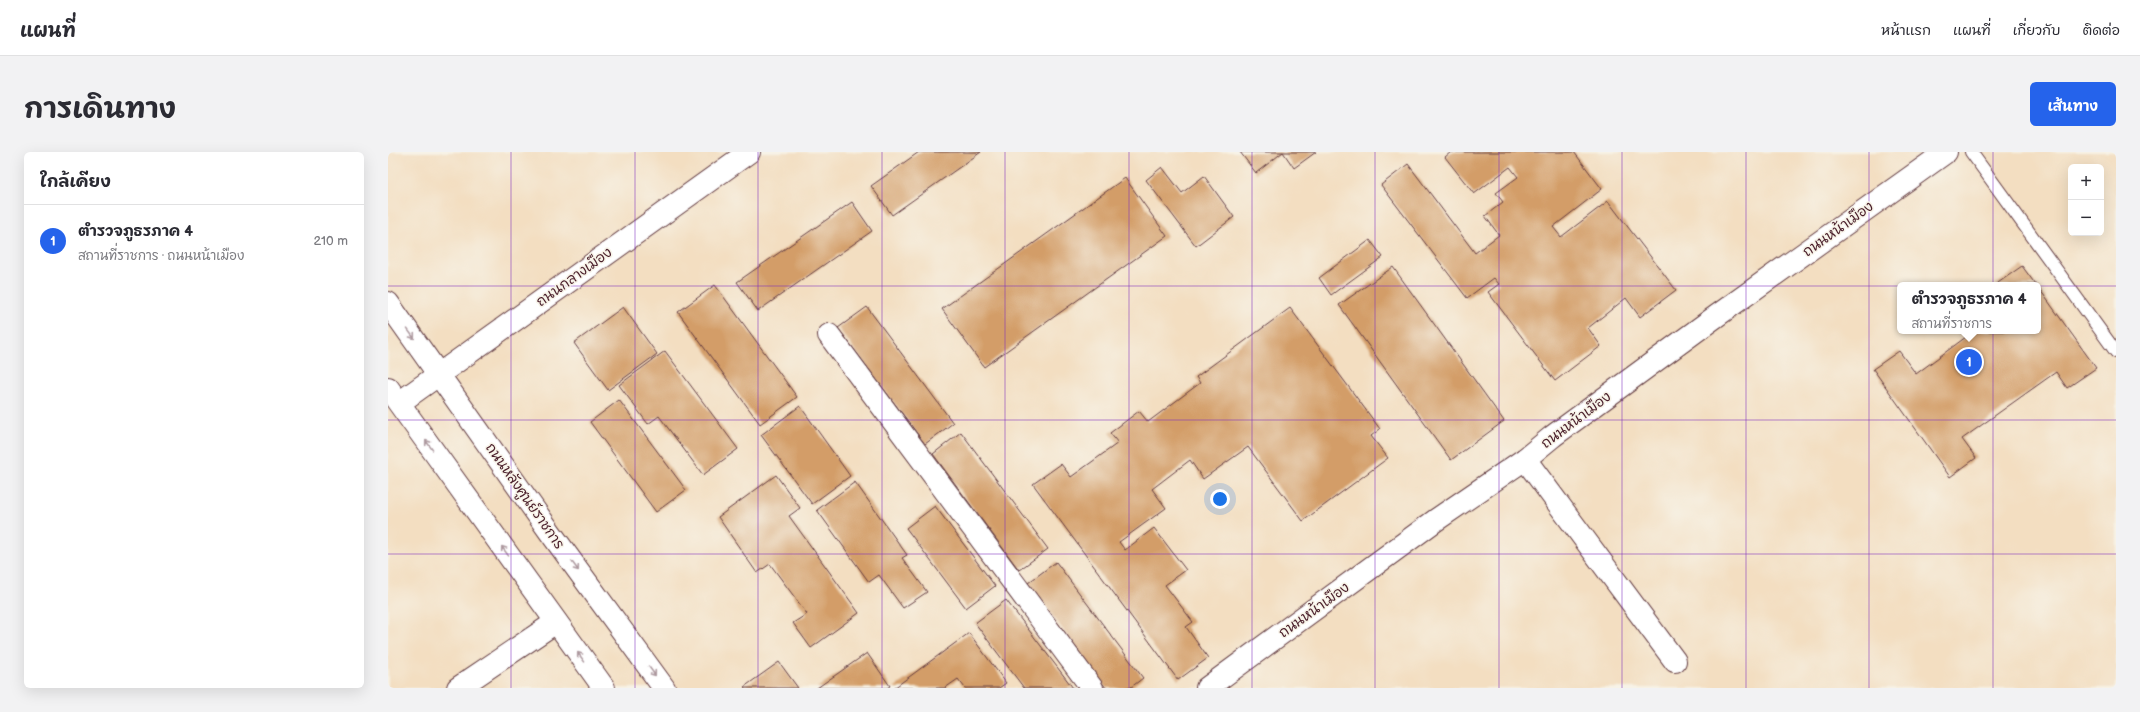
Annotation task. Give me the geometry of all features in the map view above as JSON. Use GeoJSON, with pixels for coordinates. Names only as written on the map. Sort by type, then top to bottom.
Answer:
{"type":"FeatureCollection","features":[{"type":"Feature","properties":{"kind":"street","name":"ถนนกลางเมือง"},"geometry":{"type":"LineString","coordinates":[[392,400],[440,374],[749,152]]}},
{"type":"Feature","properties":{"kind":"street","name":"ถนนหน้าเมือง"},"geometry":{"type":"LineString","coordinates":[[1207,688],[1436,520],[1526,459],[1578,417],[1946,152]]}},
{"type":"Feature","properties":{"kind":"street","name":"ถนนหลังศูนย์ราชการ"},"geometry":{"type":"LineString","coordinates":[[388,303],[440,374],[550,532],[664,688]]}},
{"type":"Feature","properties":{"kind":"street"},"geometry":{"type":"LineString","coordinates":[[829,335],[1092,688]]}},
{"type":"Feature","properties":{"kind":"street"},"geometry":{"type":"LineString","coordinates":[[392,400],[604,688]]}},
{"type":"Feature","properties":{"kind":"street"},"geometry":{"type":"LineString","coordinates":[[1526,459],[1675,661]]}},
{"type":"Feature","properties":{"kind":"street"},"geometry":{"type":"LineString","coordinates":[[458,688],[556,622]]}},
{"type":"Feature","properties":{"kind":"lane"},"geometry":{"type":"LineString","coordinates":[[1971,152],[2116,352]]}},
{"type":"Feature","properties":{"kind":"building"},"geometry":{"type":"Polygon","coordinates":[[[919,152],[981,152],[892,215],[871,186],[919,152]]]}},
{"type":"Feature","properties":{"kind":"building"},"geometry":{"type":"Polygon","coordinates":[[[1240,152],[1283,152],[1256,173],[1240,152]]]}},
{"type":"Feature","properties":{"kind":"building"},"geometry":{"type":"Polygon","coordinates":[[[1283,152],[1316,152],[1294,168],[1283,152]]]}},
{"type":"Feature","properties":{"kind":"building"},"geometry":{"type":"Polygon","coordinates":[[[1451,152],[1574,152],[1602,189],[1553,227],[1561,237],[1608,201],[1676,290],[1640,317],[1626,298],[1588,328],[1601,346],[1555,381],[1488,292],[1499,284],[1494,278],[1467,298],[1381,185],[1408,164],[1475,253],[1499,235],[1485,216],[1503,202],[1496,193],[1518,177],[1510,167],[1474,194],[1445,157],[1451,152]]]}},
{"type":"Feature","properties":{"kind":"building"},"geometry":{"type":"Polygon","coordinates":[[[1162,167],[1182,193],[1204,176],[1234,217],[1196,246],[1146,180],[1162,167]]]}},
{"type":"Feature","properties":{"kind":"building"},"geometry":{"type":"Polygon","coordinates":[[[1125,178],[1167,236],[984,367],[942,309],[1125,178]]]}},
{"type":"Feature","properties":{"kind":"building"},"geometry":{"type":"Polygon","coordinates":[[[852,202],[872,231],[758,311],[737,282],[852,202]]]}},
{"type":"Feature","properties":{"kind":"building"},"geometry":{"type":"Polygon","coordinates":[[[1370,240],[1383,257],[1331,295],[1319,278],[1370,240]]]}},
{"type":"Feature","properties":{"kind":"building"},"geometry":{"type":"Polygon","coordinates":[[[2022,266],[2034,282],[1999,282],[2022,266]]]}},
{"type":"Feature","properties":{"kind":"building"},"geometry":{"type":"Polygon","coordinates":[[[1393,267],[1504,421],[1451,460],[1339,305],[1393,267]]]}},
{"type":"Feature","properties":{"kind":"building"},"geometry":{"type":"Polygon","coordinates":[[[715,285],[797,397],[760,424],[678,312],[715,285]]]}},
{"type":"Feature","properties":{"kind":"building"},"geometry":{"type":"Polygon","coordinates":[[[2041,291],[2096,368],[2067,388],[2056,372],[1962,439],[1976,458],[1950,477],[1873,369],[1899,351],[1916,374],[1970,334],[2041,334],[2041,291]]]}},
{"type":"Feature","properties":{"kind":"building"},"geometry":{"type":"Polygon","coordinates":[[[623,307],[657,354],[608,390],[574,343],[623,307]]]}},
{"type":"Feature","properties":{"kind":"building"},"geometry":{"type":"Polygon","coordinates":[[[867,307],[953,423],[925,444],[838,328],[867,307]]]}},
{"type":"Feature","properties":{"kind":"building"},"geometry":{"type":"Polygon","coordinates":[[[1290,308],[1380,429],[1371,436],[1388,458],[1303,521],[1248,447],[1203,479],[1190,460],[1152,489],[1166,508],[1119,542],[1125,550],[1154,528],[1186,570],[1165,585],[1193,622],[1186,627],[1208,658],[1178,680],[1033,484],[1061,464],[1071,477],[1118,443],[1110,433],[1139,411],[1148,422],[1200,383],[1196,377],[1290,308]]]}},
{"type":"Feature","properties":{"kind":"building"},"geometry":{"type":"Polygon","coordinates":[[[665,351],[738,449],[703,475],[659,416],[648,424],[619,385],[665,351]]]}},
{"type":"Feature","properties":{"kind":"building"},"geometry":{"type":"Polygon","coordinates":[[[619,400],[686,490],[656,512],[590,422],[619,400]]]}},
{"type":"Feature","properties":{"kind":"building"},"geometry":{"type":"Polygon","coordinates":[[[800,406],[850,476],[812,504],[761,435],[800,406]]]}},
{"type":"Feature","properties":{"kind":"building"},"geometry":{"type":"Polygon","coordinates":[[[961,432],[1048,549],[1019,570],[933,454],[961,432]]]}},
{"type":"Feature","properties":{"kind":"building"},"geometry":{"type":"Polygon","coordinates":[[[776,475],[800,508],[789,516],[859,613],[811,648],[793,623],[807,614],[770,564],[757,573],[718,517],[776,475]]]}},
{"type":"Feature","properties":{"kind":"building"},"geometry":{"type":"Polygon","coordinates":[[[855,482],[907,555],[902,558],[927,592],[903,608],[879,575],[869,582],[817,510],[855,482]]]}},
{"type":"Feature","properties":{"kind":"building"},"geometry":{"type":"Polygon","coordinates":[[[935,506],[995,586],[966,608],[906,528],[935,506]]]}},
{"type":"Feature","properties":{"kind":"building"},"geometry":{"type":"Polygon","coordinates":[[[1056,562],[1143,678],[1130,688],[1106,688],[1028,583],[1056,562]]]}},
{"type":"Feature","properties":{"kind":"building"},"geometry":{"type":"Polygon","coordinates":[[[1006,600],[1073,688],[1024,688],[975,623],[1006,600]]]}},
{"type":"Feature","properties":{"kind":"building"},"geometry":{"type":"Polygon","coordinates":[[[969,633],[1006,683],[999,688],[965,688],[958,679],[945,688],[894,688],[969,633]]]}},
{"type":"Feature","properties":{"kind":"building"},"geometry":{"type":"Polygon","coordinates":[[[867,653],[890,686],[887,688],[817,688],[867,653]]]}},
{"type":"Feature","properties":{"kind":"building"},"geometry":{"type":"Polygon","coordinates":[[[779,662],[798,688],[744,687],[779,662]]]}},
{"type":"Feature","properties":{"kind":"place","name":"ตำรวจภูธรภาค 4"},"geometry":{"type":"Point","coordinates":[1969,362]}}]}
